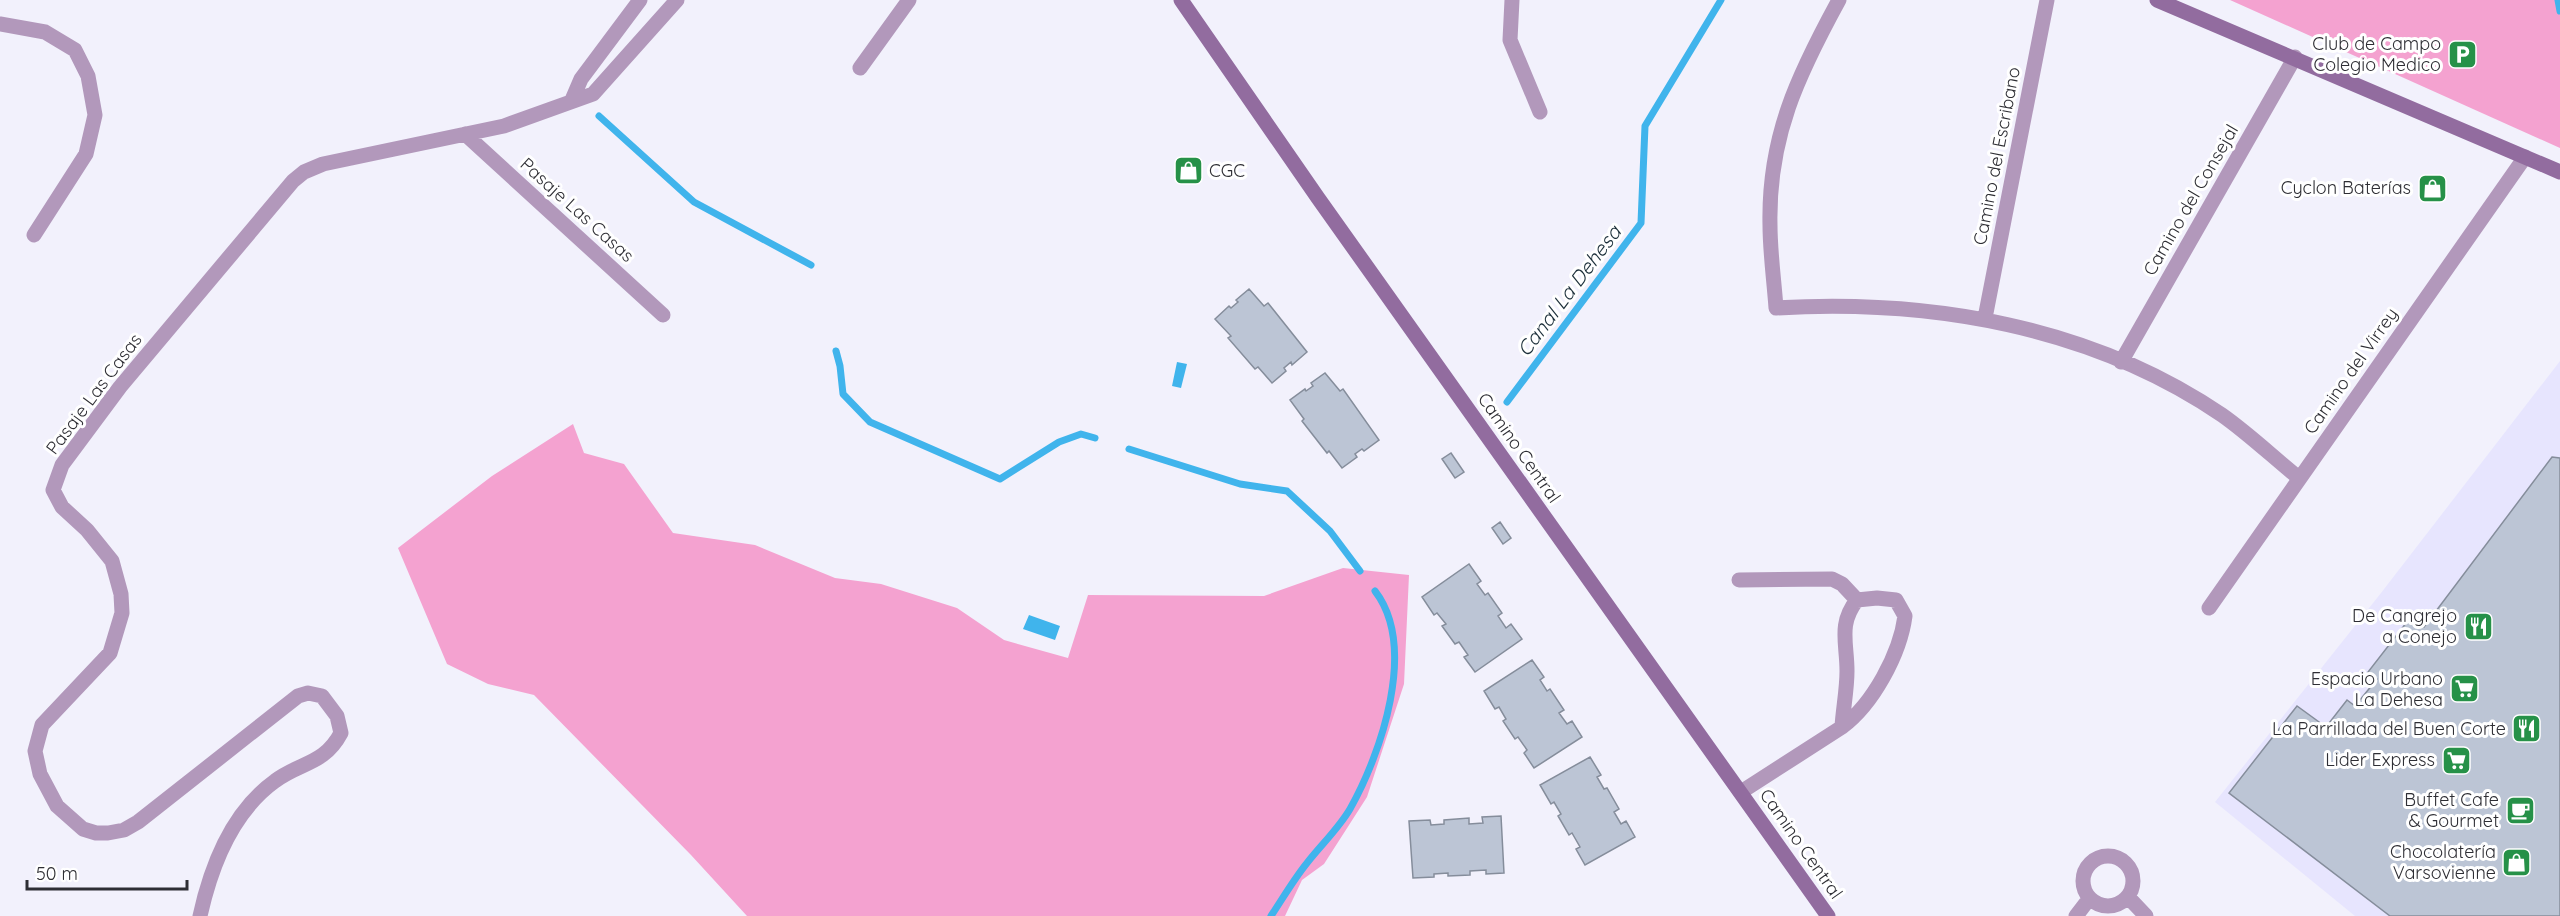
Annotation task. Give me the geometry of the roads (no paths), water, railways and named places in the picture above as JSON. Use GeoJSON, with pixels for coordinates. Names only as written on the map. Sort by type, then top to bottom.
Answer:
{"type":"FeatureCollection","features":[{"type":"Feature","properties":{"kind":"main road","name":"Camino Central"},"geometry":{"type":"LineString","coordinates":[[1181,0],[1332,217],[1828,916]]}},
{"type":"Feature","properties":{"kind":"main road"},"geometry":{"type":"LineString","coordinates":[[2157,0],[2560,172]]}},
{"type":"Feature","properties":{"kind":"street"},"geometry":{"type":"LineString","coordinates":[[573,100],[581,79],[640,0]]}},
{"type":"Feature","properties":{"kind":"street","name":"Pasaje Las Casas"},"geometry":{"type":"LineString","coordinates":[[200,916],[215,863],[237,821],[276,780],[319,759],[334,747],[341,733],[336,716],[322,696],[308,693],[298,696],[138,822],[124,830],[96,833],[83,829],[69,819],[47,790],[34,751],[42,725],[110,652],[122,613],[121,594],[112,561],[87,530],[62,507],[53,490],[62,465],[120,387],[293,181],[304,172],[323,164],[530,118],[593,94],[677,0]]}},
{"type":"Feature","properties":{"kind":"street"},"geometry":{"type":"LineString","coordinates":[[860,68],[909,0]]}},
{"type":"Feature","properties":{"kind":"street"},"geometry":{"type":"LineString","coordinates":[[1512,0],[1510,40],[1540,112]]}},
{"type":"Feature","properties":{"kind":"street"},"geometry":{"type":"LineString","coordinates":[[1839,0],[1803,68],[1780,132],[1774,163],[1770,215],[1776,308],[1868,305],[1910,308],[1985,318],[2078,345],[2156,378],[2223,416],[2300,478]]}},
{"type":"Feature","properties":{"kind":"street","name":"Camino del Escribano"},"geometry":{"type":"LineString","coordinates":[[1985,318],[2047,0]]}},
{"type":"Feature","properties":{"kind":"street"},"geometry":{"type":"LineString","coordinates":[[0,24],[45,32],[75,50],[88,76],[95,115],[86,154],[34,235]]}},
{"type":"Feature","properties":{"kind":"street","name":"Camino del Consejal"},"geometry":{"type":"LineString","coordinates":[[2121,362],[2295,57]]}},
{"type":"Feature","properties":{"kind":"street","name":"Pasaje Las Casas"},"geometry":{"type":"LineString","coordinates":[[465,134],[663,315]]}},
{"type":"Feature","properties":{"kind":"street","name":"Camino del Virrey"},"geometry":{"type":"LineString","coordinates":[[2209,608],[2526,157]]}},
{"type":"Feature","properties":{"kind":"street"},"geometry":{"type":"LineString","coordinates":[[1739,579],[1832,579],[1851,591],[1857,600]]}},
{"type":"Feature","properties":{"kind":"street"},"geometry":{"type":"LineString","coordinates":[[1741,792],[1842,727],[1857,716],[1889,668],[1903,635],[1905,616],[1896,600],[1877,598],[1857,600],[1849,610],[1844,630],[1847,672],[1842,727]]}},
{"type":"Feature","properties":{"kind":"street"},"geometry":{"type":"LineString","coordinates":[[2112,856],[2122,860],[2129,867],[2133,877],[2128,897],[2116,905],[2102,906],[2089,899],[2084,890],[2083,879],[2092,861],[2112,856]]}},
{"type":"Feature","properties":{"kind":"street"},"geometry":{"type":"LineString","coordinates":[[2128,897],[2146,916]]}},
{"type":"Feature","properties":{"kind":"street"},"geometry":{"type":"LineString","coordinates":[[2076,916],[2089,899]]}},
{"type":"Feature","properties":{"kind":"water"},"geometry":{"type":"Polygon","coordinates":[[[1177,362],[1187,364],[1181,388],[1172,386],[1177,362]]]}},
{"type":"Feature","properties":{"kind":"water"},"geometry":{"type":"Polygon","coordinates":[[[1029,615],[1060,626],[1055,640],[1023,629],[1029,615]]]}},
{"type":"Feature","properties":{"kind":"waterway","name":"Canal La Dehesa"},"geometry":{"type":"LineString","coordinates":[[1507,402],[1641,223],[1645,126],[1721,0]]}},
{"type":"Feature","properties":{"kind":"waterway"},"geometry":{"type":"LineString","coordinates":[[2558,0],[2560,11]]}},
{"type":"Feature","properties":{"kind":"waterway"},"geometry":{"type":"LineString","coordinates":[[599,116],[694,202],[811,265]]}},
{"type":"Feature","properties":{"kind":"waterway"},"geometry":{"type":"LineString","coordinates":[[836,351],[843,394],[870,422],[1000,479],[1059,442],[1081,434],[1095,438]]}},
{"type":"Feature","properties":{"kind":"waterway"},"geometry":{"type":"LineString","coordinates":[[1129,449],[1240,484],[1287,491],[1330,531],[1360,571]]}},
{"type":"Feature","properties":{"kind":"waterway"},"geometry":{"type":"LineString","coordinates":[[1271,916],[1302,869],[1346,816],[1362,786],[1383,731],[1394,670],[1394,641],[1388,614],[1375,591]]}},
{"type":"Feature","properties":{"kind":"place","name":"Club de Campo Colegio Medico"},"geometry":{"type":"Point","coordinates":[2462,54]}},
{"type":"Feature","properties":{"kind":"place","name":"CGC"},"geometry":{"type":"Point","coordinates":[1188,171]}},
{"type":"Feature","properties":{"kind":"place","name":"Cyclon Baterías"},"geometry":{"type":"Point","coordinates":[2432,188]}},
{"type":"Feature","properties":{"kind":"place","name":"De Cangrejo a Conejo"},"geometry":{"type":"Point","coordinates":[2478,626]}},
{"type":"Feature","properties":{"kind":"place","name":"Espacio Urbano La Dehesa"},"geometry":{"type":"Point","coordinates":[2464,689]}},
{"type":"Feature","properties":{"kind":"place","name":"La Parrillada del Buen Corte"},"geometry":{"type":"Point","coordinates":[2527,729]}},
{"type":"Feature","properties":{"kind":"place","name":"Lider Express"},"geometry":{"type":"Point","coordinates":[2456,760]}},
{"type":"Feature","properties":{"kind":"place","name":"Buffet Cafe & Gourmet"},"geometry":{"type":"Point","coordinates":[2520,810]}},
{"type":"Feature","properties":{"kind":"place","name":"Chocolatería Varsovienne"},"geometry":{"type":"Point","coordinates":[2517,862]}}]}
